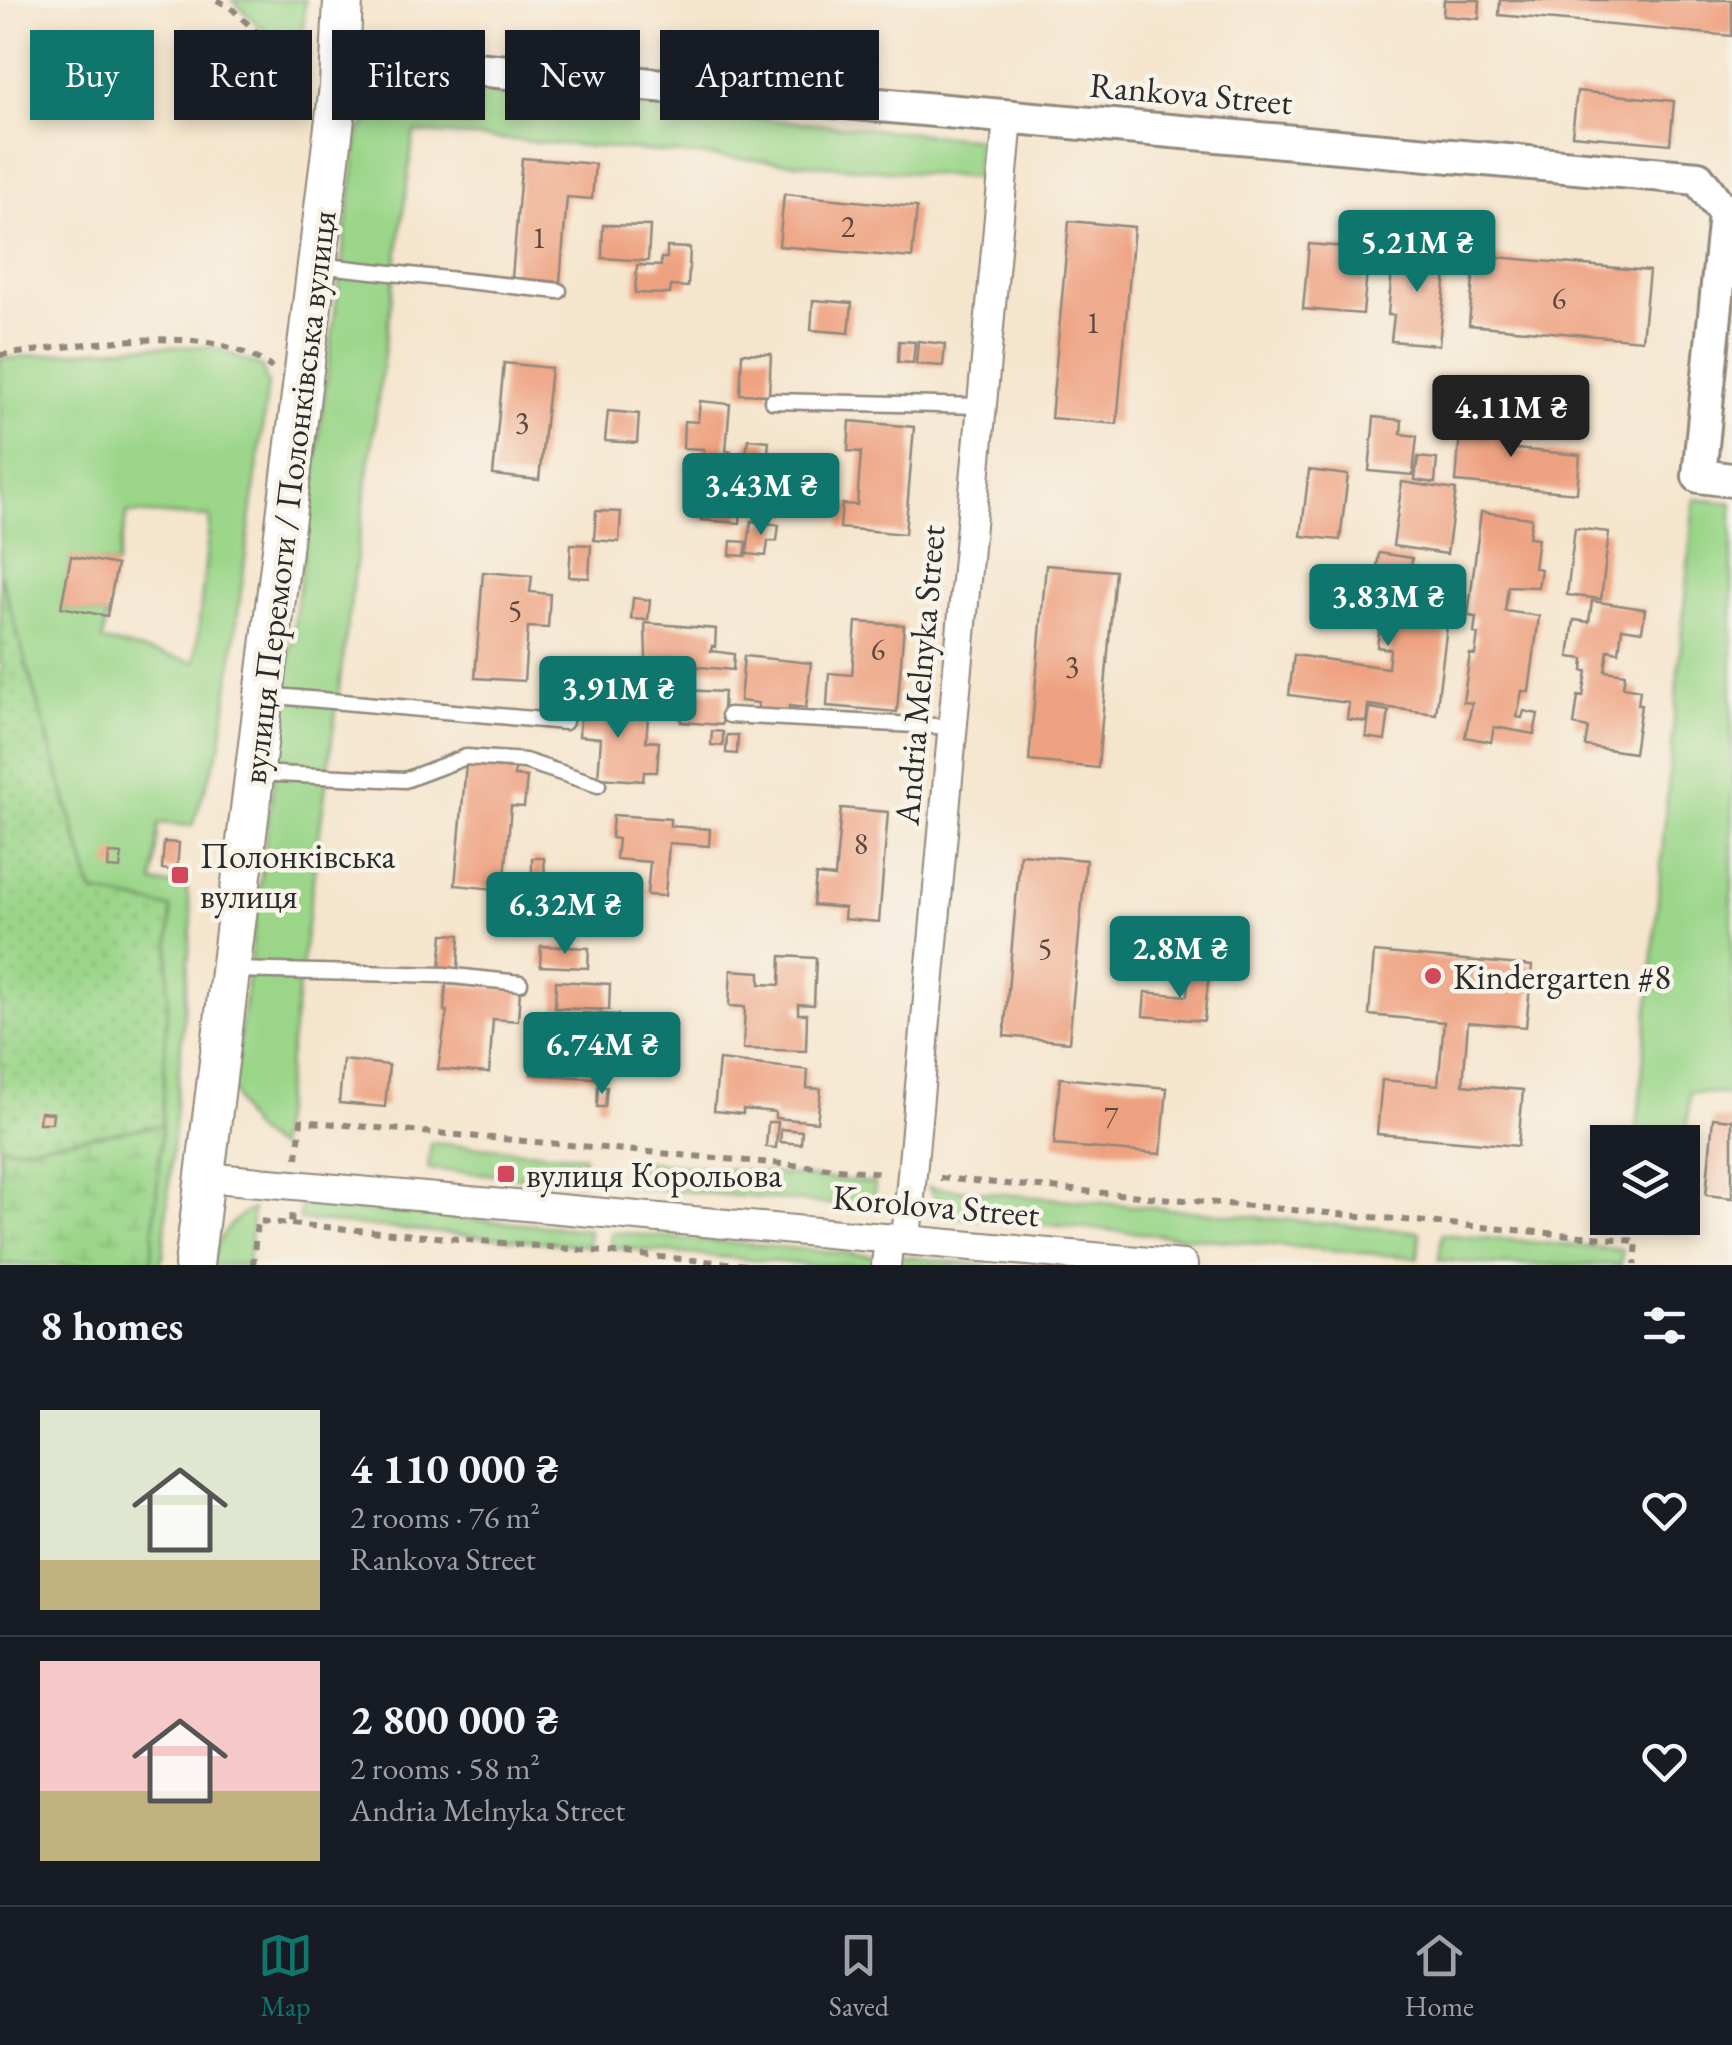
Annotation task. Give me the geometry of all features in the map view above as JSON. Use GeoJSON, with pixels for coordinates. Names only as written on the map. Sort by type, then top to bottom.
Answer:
{"type":"FeatureCollection","features":[{"type":"Feature","properties":{"kind":"main road","name":"вулиця Перемоги / Полонківська вулиця"},"geometry":{"type":"LineString","coordinates":[[342,30],[343,0]]}},
{"type":"Feature","properties":{"kind":"main road","name":"вулиця Перемоги / Полонківська вулиця"},"geometry":{"type":"LineString","coordinates":[[194,1265],[335,120]]}},
{"type":"Feature","properties":{"kind":"street","name":"Rankova Street"},"geometry":{"type":"LineString","coordinates":[[485,70],[1698,178],[1725,214],[1699,476],[1732,480]]}},
{"type":"Feature","properties":{"kind":"street","name":"Andria Melnyka Street"},"geometry":{"type":"LineString","coordinates":[[894,1248],[912,1175],[1008,118]]}},
{"type":"Feature","properties":{"kind":"street","name":"Korolova Street"},"geometry":{"type":"LineString","coordinates":[[204,1177],[894,1248],[1183,1265]]}},
{"type":"Feature","properties":{"kind":"lane"},"geometry":{"type":"LineString","coordinates":[[317,265],[559,292]]}},
{"type":"Feature","properties":{"kind":"lane"},"geometry":{"type":"LineString","coordinates":[[772,401],[981,406]]}},
{"type":"Feature","properties":{"kind":"lane"},"geometry":{"type":"LineString","coordinates":[[264,695],[565,722]]}},
{"type":"Feature","properties":{"kind":"lane"},"geometry":{"type":"LineString","coordinates":[[728,715],[952,726]]}},
{"type":"Feature","properties":{"kind":"lane"},"geometry":{"type":"LineString","coordinates":[[254,773],[404,780],[466,756],[525,762],[598,785]]}},
{"type":"Feature","properties":{"kind":"lane"},"geometry":{"type":"LineString","coordinates":[[230,970],[444,975],[520,984]]}},
{"type":"Feature","properties":{"kind":"path"},"geometry":{"type":"LineString","coordinates":[[216,0],[230,6],[266,40],[332,82]]}},
{"type":"Feature","properties":{"kind":"path"},"geometry":{"type":"LineString","coordinates":[[0,355],[137,341],[214,342],[264,362],[302,390]]}},
{"type":"Feature","properties":{"kind":"path"},"geometry":{"type":"LineString","coordinates":[[291,1224],[300,1120],[1637,1241],[1635,1265]]}},
{"type":"Feature","properties":{"kind":"path"},"geometry":{"type":"LineString","coordinates":[[253,1265],[257,1222],[749,1265]]}},
{"type":"Feature","properties":{"kind":"green space"},"geometry":{"type":"Polygon","coordinates":[[[232,0],[305,0],[303,30],[264,30],[232,0]]]}},
{"type":"Feature","properties":{"kind":"green space"},"geometry":{"type":"Polygon","coordinates":[[[485,93],[505,95],[505,120],[640,120],[640,107],[660,109],[660,120],[775,120],[978,139],[976,178],[414,132],[277,1148],[248,1124],[233,1089],[359,130],[371,120],[485,120],[485,93]]]}},
{"type":"Feature","properties":{"kind":"green space"},"geometry":{"type":"Polygon","coordinates":[[[137,346],[213,347],[262,367],[268,385],[221,744],[192,826],[159,823],[153,883],[186,886],[192,918],[163,1256],[158,1265],[151,1265],[162,1125],[171,908],[93,892],[0,573],[0,359],[137,346]],[[127,513],[117,565],[71,557],[62,607],[107,616],[102,641],[195,662],[210,517],[127,513]]]}},
{"type":"Feature","properties":{"kind":"green space"},"geometry":{"type":"Polygon","coordinates":[[[1694,499],[1732,503],[1732,1095],[1690,1092],[1687,1125],[1638,1125],[1694,499]]]}},
{"type":"Feature","properties":{"kind":"green space"},"geometry":{"type":"Polygon","coordinates":[[[0,573],[92,892],[171,908],[162,1125],[17,1148],[0,1146],[0,573]]]}},
{"type":"Feature","properties":{"kind":"green space"},"geometry":{"type":"Polygon","coordinates":[[[162,1125],[151,1265],[0,1265],[0,1146],[17,1148],[162,1125]]]}},
{"type":"Feature","properties":{"kind":"green space"},"geometry":{"type":"Polygon","coordinates":[[[431,1143],[584,1156],[582,1182],[428,1169],[431,1143]]]}},
{"type":"Feature","properties":{"kind":"green space"},"geometry":{"type":"Polygon","coordinates":[[[628,1160],[875,1183],[873,1208],[626,1186],[628,1160]]]}},
{"type":"Feature","properties":{"kind":"green space"},"geometry":{"type":"Polygon","coordinates":[[[928,1187],[1420,1232],[1418,1258],[950,1216],[928,1187]]]}},
{"type":"Feature","properties":{"kind":"green space"},"geometry":{"type":"Polygon","coordinates":[[[301,1204],[589,1230],[588,1246],[299,1220],[301,1204]]]}},
{"type":"Feature","properties":{"kind":"green space"},"geometry":{"type":"Polygon","coordinates":[[[253,1209],[248,1265],[211,1265],[225,1232],[253,1209]]]}},
{"type":"Feature","properties":{"kind":"green space"},"geometry":{"type":"Polygon","coordinates":[[[611,1232],[876,1256],[875,1265],[809,1265],[610,1247],[611,1232]]]}},
{"type":"Feature","properties":{"kind":"green space"},"geometry":{"type":"Polygon","coordinates":[[[1442,1234],[1622,1250],[1621,1265],[1493,1265],[1439,1260],[1442,1234]]]}},
{"type":"Feature","properties":{"kind":"green space"},"geometry":{"type":"Polygon","coordinates":[[[896,1256],[990,1265],[895,1265],[896,1256]]]}},
{"type":"Feature","properties":{"kind":"building"},"geometry":{"type":"Polygon","coordinates":[[[1444,0],[1480,0],[1479,19],[1443,16],[1444,0]]]}},
{"type":"Feature","properties":{"kind":"building"},"geometry":{"type":"Polygon","coordinates":[[[1500,0],[1732,0],[1732,36],[1499,15],[1500,0]]]}},
{"type":"Feature","properties":{"kind":"building"},"geometry":{"type":"Polygon","coordinates":[[[1577,91],[1674,101],[1670,144],[1572,135],[1577,91]]]}},
{"type":"Feature","properties":{"kind":"building"},"geometry":{"type":"Polygon","coordinates":[[[522,158],[595,164],[592,199],[567,197],[560,282],[512,278],[522,158]]]}},
{"type":"Feature","properties":{"kind":"building"},"geometry":{"type":"Polygon","coordinates":[[[784,194],[917,207],[912,258],[779,246],[784,194]]]}},
{"type":"Feature","properties":{"kind":"building"},"geometry":{"type":"Polygon","coordinates":[[[1069,221],[1134,227],[1117,424],[1051,418],[1069,221]]]}},
{"type":"Feature","properties":{"kind":"building"},"geometry":{"type":"Polygon","coordinates":[[[603,225],[650,226],[648,261],[602,258],[603,225]]]}},
{"type":"Feature","properties":{"kind":"building"},"geometry":{"type":"Polygon","coordinates":[[[1309,244],[1369,249],[1363,314],[1303,309],[1309,244]]]}},
{"type":"Feature","properties":{"kind":"building"},"geometry":{"type":"Polygon","coordinates":[[[667,247],[690,248],[688,287],[671,286],[670,294],[635,293],[637,265],[661,266],[661,258],[667,258],[667,247]]]}},
{"type":"Feature","properties":{"kind":"building"},"geometry":{"type":"Polygon","coordinates":[[[1394,247],[1448,252],[1439,345],[1391,341],[1394,315],[1388,315],[1394,247]]]}},
{"type":"Feature","properties":{"kind":"building"},"geometry":{"type":"Polygon","coordinates":[[[1475,255],[1649,271],[1642,340],[1469,325],[1475,255]]]}},
{"type":"Feature","properties":{"kind":"building"},"geometry":{"type":"Polygon","coordinates":[[[813,300],[852,303],[849,333],[811,330],[813,300]]]}},
{"type":"Feature","properties":{"kind":"building"},"geometry":{"type":"Polygon","coordinates":[[[899,341],[915,342],[913,363],[898,362],[899,341]]]}},
{"type":"Feature","properties":{"kind":"building"},"geometry":{"type":"Polygon","coordinates":[[[918,341],[945,344],[943,366],[916,364],[918,341]]]}},
{"type":"Feature","properties":{"kind":"building"},"geometry":{"type":"Polygon","coordinates":[[[742,353],[771,354],[769,395],[740,394],[742,353]]]}},
{"type":"Feature","properties":{"kind":"building"},"geometry":{"type":"Polygon","coordinates":[[[504,363],[551,368],[539,480],[493,475],[504,363]]]}},
{"type":"Feature","properties":{"kind":"building"},"geometry":{"type":"Polygon","coordinates":[[[700,401],[730,404],[728,497],[700,495],[704,449],[683,448],[684,421],[698,422],[700,401]]]}},
{"type":"Feature","properties":{"kind":"building"},"geometry":{"type":"Polygon","coordinates":[[[608,411],[639,414],[637,443],[605,441],[608,411]]]}},
{"type":"Feature","properties":{"kind":"building"},"geometry":{"type":"Polygon","coordinates":[[[1374,417],[1402,420],[1401,434],[1417,436],[1413,475],[1369,471],[1374,417]]]}},
{"type":"Feature","properties":{"kind":"building"},"geometry":{"type":"Polygon","coordinates":[[[1461,419],[1517,424],[1515,449],[1580,455],[1577,493],[1456,482],[1461,419]]]}},
{"type":"Feature","properties":{"kind":"building"},"geometry":{"type":"Polygon","coordinates":[[[850,421],[914,427],[905,534],[840,528],[842,504],[857,505],[861,452],[848,451],[850,421]]]}},
{"type":"Feature","properties":{"kind":"building"},"geometry":{"type":"Polygon","coordinates":[[[748,439],[769,441],[766,472],[732,469],[734,454],[746,455],[748,439]]]}},
{"type":"Feature","properties":{"kind":"building"},"geometry":{"type":"Polygon","coordinates":[[[1418,457],[1437,459],[1435,483],[1415,480],[1418,457]]]}},
{"type":"Feature","properties":{"kind":"building"},"geometry":{"type":"Polygon","coordinates":[[[1309,470],[1348,475],[1340,540],[1301,536],[1309,470]]]}},
{"type":"Feature","properties":{"kind":"building"},"geometry":{"type":"Polygon","coordinates":[[[773,473],[808,476],[805,499],[771,496],[773,473]]]}},
{"type":"Feature","properties":{"kind":"building"},"geometry":{"type":"Polygon","coordinates":[[[1402,482],[1456,490],[1447,554],[1393,546],[1402,482]]]}},
{"type":"Feature","properties":{"kind":"building"},"geometry":{"type":"Polygon","coordinates":[[[702,497],[742,500],[740,523],[701,520],[702,497]]]}},
{"type":"Feature","properties":{"kind":"building"},"geometry":{"type":"Polygon","coordinates":[[[596,511],[621,512],[619,542],[594,540],[596,511]]]}},
{"type":"Feature","properties":{"kind":"building"},"geometry":{"type":"Polygon","coordinates":[[[1481,512],[1532,518],[1529,537],[1538,538],[1534,568],[1541,569],[1538,587],[1508,586],[1505,611],[1539,616],[1529,692],[1522,691],[1517,717],[1522,718],[1524,711],[1538,714],[1534,734],[1494,727],[1491,742],[1465,737],[1472,703],[1463,702],[1470,654],[1475,655],[1478,634],[1474,633],[1476,617],[1468,616],[1481,512]]]}},
{"type":"Feature","properties":{"kind":"building"},"geometry":{"type":"Polygon","coordinates":[[[751,521],[779,525],[777,541],[768,541],[766,556],[747,554],[751,521]]]}},
{"type":"Feature","properties":{"kind":"building"},"geometry":{"type":"Polygon","coordinates":[[[1575,528],[1609,532],[1601,599],[1567,595],[1575,528]]]}},
{"type":"Feature","properties":{"kind":"building"},"geometry":{"type":"Polygon","coordinates":[[[731,541],[747,542],[745,556],[730,555],[731,541]]]}},
{"type":"Feature","properties":{"kind":"building"},"geometry":{"type":"Polygon","coordinates":[[[571,544],[591,545],[589,578],[569,577],[571,544]]]}},
{"type":"Feature","properties":{"kind":"building"},"geometry":{"type":"Polygon","coordinates":[[[1379,553],[1412,558],[1411,572],[1441,576],[1437,601],[1450,602],[1436,714],[1368,705],[1366,722],[1347,719],[1349,703],[1289,695],[1294,655],[1388,668],[1390,649],[1377,647],[1381,616],[1370,615],[1379,553]]]}},
{"type":"Feature","properties":{"kind":"building"},"geometry":{"type":"Polygon","coordinates":[[[71,556],[117,565],[107,616],[61,607],[71,556]]]}},
{"type":"Feature","properties":{"kind":"building"},"geometry":{"type":"Polygon","coordinates":[[[1046,565],[1115,571],[1098,768],[1029,761],[1046,565]]]}},
{"type":"Feature","properties":{"kind":"building"},"geometry":{"type":"Polygon","coordinates":[[[483,572],[532,576],[530,592],[550,594],[548,628],[528,627],[524,681],[475,678],[483,572]]]}},
{"type":"Feature","properties":{"kind":"building"},"geometry":{"type":"Polygon","coordinates":[[[633,598],[650,600],[648,620],[631,619],[633,598]]]}},
{"type":"Feature","properties":{"kind":"building"},"geometry":{"type":"Polygon","coordinates":[[[1592,601],[1645,609],[1642,631],[1622,628],[1619,652],[1608,650],[1605,671],[1625,674],[1623,687],[1640,690],[1634,753],[1585,746],[1588,728],[1574,725],[1587,671],[1583,671],[1584,659],[1569,657],[1574,620],[1589,622],[1592,601]]]}},
{"type":"Feature","properties":{"kind":"building"},"geometry":{"type":"Polygon","coordinates":[[[856,622],[904,625],[897,712],[827,706],[829,673],[852,675],[856,622]]]}},
{"type":"Feature","properties":{"kind":"building"},"geometry":{"type":"Polygon","coordinates":[[[645,623],[716,629],[715,647],[711,651],[734,654],[733,670],[646,659],[645,623]]]}},
{"type":"Feature","properties":{"kind":"building"},"geometry":{"type":"Polygon","coordinates":[[[744,656],[811,663],[806,708],[789,706],[788,714],[758,711],[758,703],[740,701],[744,656]]]}},
{"type":"Feature","properties":{"kind":"building"},"geometry":{"type":"Polygon","coordinates":[[[654,690],[672,691],[671,707],[654,706],[654,690]]]}},
{"type":"Feature","properties":{"kind":"building"},"geometry":{"type":"Polygon","coordinates":[[[682,690],[724,692],[722,725],[681,722],[682,690]]]}},
{"type":"Feature","properties":{"kind":"building"},"geometry":{"type":"Polygon","coordinates":[[[582,692],[607,694],[606,715],[648,718],[646,741],[659,742],[657,772],[644,772],[643,781],[598,778],[601,738],[579,736],[582,692]]]}},
{"type":"Feature","properties":{"kind":"building"},"geometry":{"type":"Polygon","coordinates":[[[1370,708],[1389,711],[1385,740],[1366,737],[1370,708]]]}},
{"type":"Feature","properties":{"kind":"building"},"geometry":{"type":"Polygon","coordinates":[[[712,731],[723,732],[723,746],[711,745],[712,731]]]}},
{"type":"Feature","properties":{"kind":"building"},"geometry":{"type":"Polygon","coordinates":[[[727,735],[738,735],[737,754],[726,753],[727,735]]]}},
{"type":"Feature","properties":{"kind":"building"},"geometry":{"type":"Polygon","coordinates":[[[466,764],[515,769],[514,776],[527,777],[524,807],[511,806],[504,890],[455,885],[466,764]]]}},
{"type":"Feature","properties":{"kind":"building"},"geometry":{"type":"Polygon","coordinates":[[[841,808],[888,812],[879,922],[844,919],[845,908],[813,905],[816,875],[835,877],[841,808]]]}},
{"type":"Feature","properties":{"kind":"building"},"geometry":{"type":"Polygon","coordinates":[[[613,815],[670,819],[670,826],[710,829],[709,846],[669,843],[665,896],[647,895],[650,862],[616,859],[618,839],[611,838],[613,815]]]}},
{"type":"Feature","properties":{"kind":"building"},"geometry":{"type":"Polygon","coordinates":[[[164,842],[179,843],[177,871],[162,869],[164,842]]]}},
{"type":"Feature","properties":{"kind":"building"},"geometry":{"type":"Polygon","coordinates":[[[109,853],[122,854],[120,869],[108,868],[109,853]]]}},
{"type":"Feature","properties":{"kind":"building"},"geometry":{"type":"Polygon","coordinates":[[[1020,854],[1086,860],[1069,1042],[1004,1036],[1020,854]]]}},
{"type":"Feature","properties":{"kind":"building"},"geometry":{"type":"Polygon","coordinates":[[[532,858],[544,858],[545,878],[532,878],[532,858]]]}},
{"type":"Feature","properties":{"kind":"building"},"geometry":{"type":"Polygon","coordinates":[[[557,888],[557,908],[509,909],[508,889],[557,888]]]}},
{"type":"Feature","properties":{"kind":"building"},"geometry":{"type":"Polygon","coordinates":[[[443,934],[460,935],[458,969],[440,968],[443,934]]]}},
{"type":"Feature","properties":{"kind":"building"},"geometry":{"type":"Polygon","coordinates":[[[541,946],[589,948],[588,968],[540,966],[541,946]]]}},
{"type":"Feature","properties":{"kind":"building"},"geometry":{"type":"Polygon","coordinates":[[[1374,952],[1532,966],[1526,1027],[1468,1022],[1463,1085],[1523,1090],[1518,1146],[1377,1134],[1382,1080],[1438,1085],[1444,1022],[1369,1015],[1374,952]]]}},
{"type":"Feature","properties":{"kind":"building"},"geometry":{"type":"Polygon","coordinates":[[[781,956],[816,958],[814,1005],[798,1004],[798,1014],[807,1014],[806,1051],[743,1049],[745,1007],[729,1006],[731,970],[760,972],[760,984],[780,985],[781,956]]]}},
{"type":"Feature","properties":{"kind":"building"},"geometry":{"type":"Polygon","coordinates":[[[1189,972],[1209,974],[1204,1021],[1143,1016],[1145,992],[1187,996],[1189,972]]]}},
{"type":"Feature","properties":{"kind":"building"},"geometry":{"type":"Polygon","coordinates":[[[556,981],[610,984],[609,1010],[555,1008],[556,981]]]}},
{"type":"Feature","properties":{"kind":"building"},"geometry":{"type":"Polygon","coordinates":[[[446,984],[520,990],[518,1021],[493,1019],[489,1073],[438,1069],[447,1011],[446,984]]]}},
{"type":"Feature","properties":{"kind":"building"},"geometry":{"type":"Polygon","coordinates":[[[583,1013],[618,1015],[616,1044],[608,1044],[606,1079],[531,1074],[533,1039],[543,1039],[544,1019],[582,1021],[583,1013]]]}},
{"type":"Feature","properties":{"kind":"building"},"geometry":{"type":"Polygon","coordinates":[[[343,1060],[389,1065],[385,1107],[339,1103],[343,1060]]]}},
{"type":"Feature","properties":{"kind":"building"},"geometry":{"type":"Polygon","coordinates":[[[719,1060],[808,1070],[807,1088],[821,1089],[817,1122],[775,1118],[775,1112],[714,1111],[719,1060]]]}},
{"type":"Feature","properties":{"kind":"building"},"geometry":{"type":"Polygon","coordinates":[[[1060,1078],[1167,1088],[1161,1154],[1054,1145],[1060,1078]]]}},
{"type":"Feature","properties":{"kind":"building"},"geometry":{"type":"Polygon","coordinates":[[[598,1086],[607,1087],[605,1107],[597,1107],[598,1086]]]}},
{"type":"Feature","properties":{"kind":"building"},"geometry":{"type":"Polygon","coordinates":[[[40,1112],[53,1113],[52,1123],[39,1123],[40,1112]]]}},
{"type":"Feature","properties":{"kind":"building"},"geometry":{"type":"Polygon","coordinates":[[[1713,1118],[1732,1120],[1732,1198],[1706,1195],[1713,1118]]]}},
{"type":"Feature","properties":{"kind":"building"},"geometry":{"type":"Polygon","coordinates":[[[768,1122],[778,1122],[776,1148],[766,1147],[768,1122]]]}},
{"type":"Feature","properties":{"kind":"building"},"geometry":{"type":"Polygon","coordinates":[[[781,1129],[802,1131],[801,1144],[780,1142],[781,1129]]]}},
{"type":"Feature","properties":{"kind":"place","name":"Полонківська вулиця"},"geometry":{"type":"Point","coordinates":[180,875]}},
{"type":"Feature","properties":{"kind":"place","name":"Kindergarten #8"},"geometry":{"type":"Point","coordinates":[1433,976]}},
{"type":"Feature","properties":{"kind":"place","name":"вулиця Корольова"},"geometry":{"type":"Point","coordinates":[506,1174]}}]}
